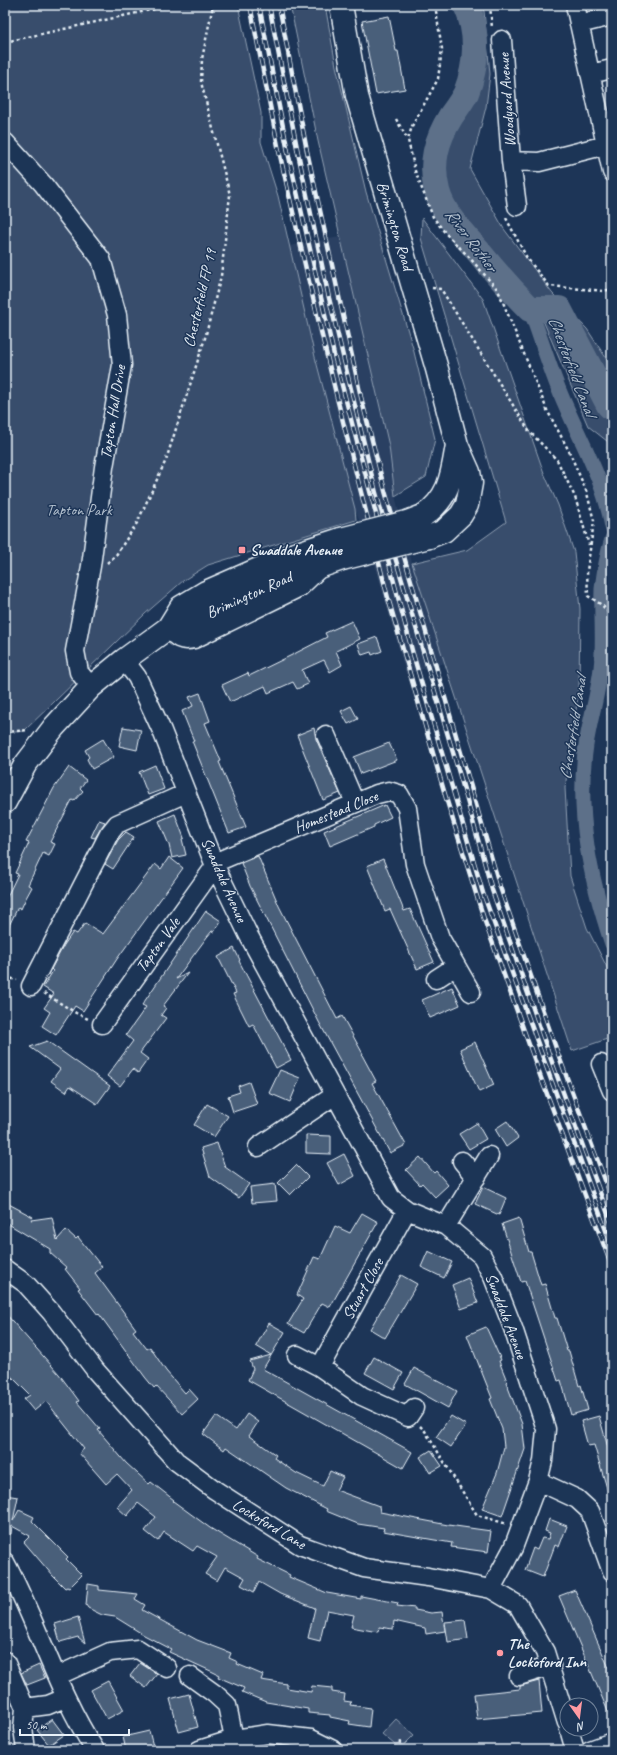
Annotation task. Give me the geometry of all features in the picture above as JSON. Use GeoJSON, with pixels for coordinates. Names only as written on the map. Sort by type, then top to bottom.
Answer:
{"type":"FeatureCollection","features":[{"type":"Feature","properties":{"kind":"main road","name":"Brimington Road"},"geometry":{"type":"LineString","coordinates":[[5,802],[25,765],[54,727],[91,687],[124,660],[168,628],[181,607],[206,592],[286,557],[335,554],[429,537],[451,525],[461,515],[467,505],[471,483],[469,472],[458,445],[413,284],[357,96],[344,5]]}},
{"type":"Feature","properties":{"kind":"main road","name":"Brimington Road"},"geometry":{"type":"LineString","coordinates":[[168,628],[191,623],[237,599],[423,516],[442,500],[448,488],[458,445]]}},
{"type":"Feature","properties":{"kind":"street"},"geometry":{"type":"LineString","coordinates":[[575,5],[612,172]]}},
{"type":"Feature","properties":{"kind":"street"},"geometry":{"type":"LineString","coordinates":[[579,24],[612,16]]}},
{"type":"Feature","properties":{"kind":"street","name":"Woodyard Avenue"},"geometry":{"type":"LineString","coordinates":[[502,40],[511,161],[517,206]]}},
{"type":"Feature","properties":{"kind":"street"},"geometry":{"type":"LineString","coordinates":[[590,74],[612,69]]}},
{"type":"Feature","properties":{"kind":"street","name":"Tapton Hall Drive"},"geometry":{"type":"LineString","coordinates":[[5,142],[43,184],[101,259],[117,315],[122,365],[104,467],[92,566],[75,651],[79,672],[91,687]]}},
{"type":"Feature","properties":{"kind":"street","name":"Woodyard Avenue"},"geometry":{"type":"LineString","coordinates":[[511,161],[539,162],[606,145]]}},
{"type":"Feature","properties":{"kind":"street","name":"Swaddale Avenue"},"geometry":{"type":"LineString","coordinates":[[124,660],[140,683],[162,731],[215,864],[249,936],[391,1198],[407,1210],[446,1226],[482,1256],[493,1277],[513,1328],[546,1429],[544,1460],[538,1481],[513,1548],[491,1589]]}},
{"type":"Feature","properties":{"kind":"street"},"geometry":{"type":"LineString","coordinates":[[326,735],[355,803]]}},
{"type":"Feature","properties":{"kind":"street","name":"Homestead Close"},"geometry":{"type":"LineString","coordinates":[[215,864],[377,794],[389,791],[399,794],[407,808],[415,864],[429,909],[440,938],[471,992]]}},
{"type":"Feature","properties":{"kind":"street"},"geometry":{"type":"LineString","coordinates":[[32,986],[109,834],[118,824],[186,793]]}},
{"type":"Feature","properties":{"kind":"street","name":"Tapton Vale"},"geometry":{"type":"LineString","coordinates":[[102,1024],[215,864]]}},
{"type":"Feature","properties":{"kind":"street"},"geometry":{"type":"LineString","coordinates":[[436,979],[456,966]]}},
{"type":"Feature","properties":{"kind":"street"},"geometry":{"type":"LineString","coordinates":[[600,1064],[612,1092]]}},
{"type":"Feature","properties":{"kind":"street"},"geometry":{"type":"LineString","coordinates":[[258,1147],[335,1095]]}},
{"type":"Feature","properties":{"kind":"street"},"geometry":{"type":"LineString","coordinates":[[446,1226],[490,1156]]}},
{"type":"Feature","properties":{"kind":"street"},"geometry":{"type":"LineString","coordinates":[[462,1161],[476,1178]]}},
{"type":"Feature","properties":{"kind":"street","name":"Stuart Close"},"geometry":{"type":"LineString","coordinates":[[320,1367],[407,1210]]}},
{"type":"Feature","properties":{"kind":"street","name":"Lockoford Lane"},"geometry":{"type":"LineString","coordinates":[[5,1269],[26,1284],[51,1312],[96,1371],[176,1461],[215,1490],[300,1545],[364,1568],[428,1577],[491,1589],[518,1605],[545,1652],[551,1666],[560,1697]]}},
{"type":"Feature","properties":{"kind":"street"},"geometry":{"type":"LineString","coordinates":[[297,1355],[320,1367],[362,1396],[411,1412]]}},
{"type":"Feature","properties":{"kind":"street"},"geometry":{"type":"LineString","coordinates":[[538,1481],[577,1499],[590,1511],[612,1572]]}},
{"type":"Feature","properties":{"kind":"street"},"geometry":{"type":"LineString","coordinates":[[5,1562],[66,1698],[96,1750]]}},
{"type":"Feature","properties":{"kind":"street"},"geometry":{"type":"LineString","coordinates":[[57,1676],[110,1652],[138,1649],[167,1668]]}},
{"type":"Feature","properties":{"kind":"street"},"geometry":{"type":"LineString","coordinates":[[5,1661],[25,1708],[23,1728],[26,1750]]}},
{"type":"Feature","properties":{"kind":"street"},"geometry":{"type":"LineString","coordinates":[[519,1676],[551,1666]]}},
{"type":"Feature","properties":{"kind":"street"},"geometry":{"type":"LineString","coordinates":[[190,1676],[215,1694],[227,1705],[234,1739]]}},
{"type":"Feature","properties":{"kind":"street"},"geometry":{"type":"LineString","coordinates":[[25,1708],[48,1705],[66,1698]]}},
{"type":"Feature","properties":{"kind":"street"},"geometry":{"type":"LineString","coordinates":[[199,1750],[234,1739],[268,1734],[311,1739],[333,1750]]}},
{"type":"Feature","properties":{"kind":"street"},"geometry":{"type":"LineString","coordinates":[[571,1737],[575,1750]]}},
{"type":"Feature","properties":{"kind":"street"},"geometry":{"type":"LineString","coordinates":[[590,1750],[612,1742]]}},
{"type":"Feature","properties":{"kind":"path"},"geometry":{"type":"LineString","coordinates":[[5,42],[173,5]]}},
{"type":"Feature","properties":{"kind":"path","name":"Chesterfield FP 19"},"geometry":{"type":"LineString","coordinates":[[92,566],[104,566],[116,555],[137,523],[166,460],[205,338],[221,276],[230,195],[201,82],[202,59],[213,5]]}},
{"type":"Feature","properties":{"kind":"path"},"geometry":{"type":"LineString","coordinates":[[408,140],[412,126],[438,78],[442,49],[435,5]]}},
{"type":"Feature","properties":{"kind":"path"},"geometry":{"type":"LineString","coordinates":[[396,119],[408,140],[415,171],[433,217],[446,234],[498,290],[547,410],[569,451],[587,493],[594,521],[590,547],[588,596],[606,608],[612,617],[612,624]]}},
{"type":"Feature","properties":{"kind":"path"},"geometry":{"type":"LineString","coordinates":[[413,284],[441,289],[529,431],[556,460],[575,496],[590,547]]}},
{"type":"Feature","properties":{"kind":"path"},"geometry":{"type":"LineString","coordinates":[[612,640],[608,695],[612,794]]}},
{"type":"Feature","properties":{"kind":"path"},"geometry":{"type":"LineString","coordinates":[[32,986],[76,1013],[102,1024]]}},
{"type":"Feature","properties":{"kind":"path"},"geometry":{"type":"LineString","coordinates":[[411,1412],[425,1431],[476,1515],[520,1528]]}},
{"type":"Feature","properties":{"kind":"path"},"geometry":{"type":"LineString","coordinates":[[401,1741],[401,1749]]}},
{"type":"Feature","properties":{"kind":"shaded area"},"geometry":{"type":"Polygon","coordinates":[[[340,237],[389,446],[395,496],[412,563],[445,663],[406,674],[375,565],[355,509],[315,357],[289,246],[340,237]]]}},
{"type":"Feature","properties":{"kind":"green space","name":"Tapton Park"},"geometry":{"type":"Polygon","coordinates":[[[5,5],[238,5],[261,113],[261,142],[278,196],[315,357],[355,509],[356,520],[208,565],[184,580],[145,614],[24,731],[5,733],[5,5]]]}},
{"type":"Feature","properties":{"kind":"green space"},"geometry":{"type":"Polygon","coordinates":[[[290,5],[325,5],[336,66],[366,192],[413,348],[435,439],[426,477],[395,496],[389,446],[318,141],[290,5]]]}},
{"type":"Feature","properties":{"kind":"green space"},"geometry":{"type":"Polygon","coordinates":[[[472,5],[480,5],[484,11],[490,74],[486,107],[470,169],[504,229],[552,293],[587,329],[612,367],[612,445],[588,426],[542,318],[481,246],[446,193],[444,150],[470,102],[484,53],[472,5]]]}},
{"type":"Feature","properties":{"kind":"green space"},"geometry":{"type":"Polygon","coordinates":[[[422,218],[483,299],[544,473],[558,505],[574,552],[580,609],[579,689],[565,788],[570,876],[587,928],[612,977],[612,1039],[610,1038],[572,1051],[412,563],[467,550],[506,522],[421,238],[422,218]]]}},
{"type":"Feature","properties":{"kind":"green space"},"geometry":{"type":"Polygon","coordinates":[[[396,1719],[414,1735],[405,1744],[395,1745],[382,1734],[396,1719]]]}},
{"type":"Feature","properties":{"kind":"building"},"geometry":{"type":"Polygon","coordinates":[[[389,16],[396,51],[398,51],[405,89],[376,94],[362,21],[389,16]]]}},
{"type":"Feature","properties":{"kind":"building"},"geometry":{"type":"Polygon","coordinates":[[[352,621],[360,639],[336,651],[342,665],[330,672],[324,660],[302,670],[308,684],[297,689],[293,682],[268,693],[265,686],[230,702],[222,685],[248,673],[249,676],[292,655],[327,637],[325,633],[352,621]]]}},
{"type":"Feature","properties":{"kind":"building"},"geometry":{"type":"Polygon","coordinates":[[[377,637],[382,651],[372,655],[371,652],[362,655],[358,644],[377,637]]]}},
{"type":"Feature","properties":{"kind":"building"},"geometry":{"type":"Polygon","coordinates":[[[200,693],[210,721],[205,723],[221,761],[219,762],[246,827],[229,833],[192,741],[194,741],[182,711],[193,706],[189,697],[200,693]]]}},
{"type":"Feature","properties":{"kind":"building"},"geometry":{"type":"Polygon","coordinates":[[[351,706],[358,719],[348,724],[341,711],[351,706]]]}},
{"type":"Feature","properties":{"kind":"building"},"geometry":{"type":"Polygon","coordinates":[[[123,727],[141,730],[137,750],[119,746],[123,727]]]}},
{"type":"Feature","properties":{"kind":"building"},"geometry":{"type":"Polygon","coordinates":[[[314,728],[316,739],[340,793],[323,800],[297,735],[314,728]]]}},
{"type":"Feature","properties":{"kind":"building"},"geometry":{"type":"Polygon","coordinates":[[[103,739],[114,757],[92,769],[87,759],[89,757],[85,750],[103,739]]]}},
{"type":"Feature","properties":{"kind":"building"},"geometry":{"type":"Polygon","coordinates":[[[389,743],[397,760],[361,774],[354,757],[389,743]]]}},
{"type":"Feature","properties":{"kind":"building"},"geometry":{"type":"Polygon","coordinates":[[[155,765],[164,789],[148,795],[139,772],[155,765]]]}},
{"type":"Feature","properties":{"kind":"building"},"geometry":{"type":"Polygon","coordinates":[[[69,767],[86,780],[80,788],[83,791],[74,801],[72,800],[50,842],[55,844],[49,856],[43,853],[28,885],[32,887],[21,909],[18,907],[5,934],[5,901],[18,874],[15,873],[29,843],[26,842],[54,788],[69,767]]]}},
{"type":"Feature","properties":{"kind":"building"},"geometry":{"type":"Polygon","coordinates":[[[385,805],[391,817],[374,825],[374,827],[330,846],[324,831],[385,805]]]}},
{"type":"Feature","properties":{"kind":"building"},"geometry":{"type":"Polygon","coordinates":[[[175,814],[184,838],[182,839],[186,855],[172,858],[169,845],[159,821],[175,814]]]}},
{"type":"Feature","properties":{"kind":"building"},"geometry":{"type":"Polygon","coordinates":[[[99,820],[105,822],[95,838],[91,837],[99,820]]]}},
{"type":"Feature","properties":{"kind":"building"},"geometry":{"type":"Polygon","coordinates":[[[126,832],[134,837],[113,869],[105,864],[118,840],[126,832]]]}},
{"type":"Feature","properties":{"kind":"building"},"geometry":{"type":"Polygon","coordinates":[[[258,856],[279,906],[337,1019],[342,1016],[363,1054],[362,1055],[376,1081],[372,1083],[406,1145],[390,1153],[319,1022],[250,886],[241,863],[258,856]]]}},
{"type":"Feature","properties":{"kind":"building"},"geometry":{"type":"Polygon","coordinates":[[[169,857],[183,868],[117,959],[83,1011],[75,1006],[56,1035],[42,1026],[50,1012],[44,1008],[54,994],[43,987],[53,971],[51,969],[64,945],[73,932],[77,934],[85,923],[103,934],[155,864],[161,869],[169,857]]]}},
{"type":"Feature","properties":{"kind":"building"},"geometry":{"type":"Polygon","coordinates":[[[383,859],[404,911],[410,909],[434,962],[417,969],[390,909],[385,911],[367,866],[383,859]]]}},
{"type":"Feature","properties":{"kind":"building"},"geometry":{"type":"Polygon","coordinates":[[[206,911],[221,921],[214,932],[212,931],[207,937],[176,979],[188,973],[163,1006],[166,1008],[161,1015],[166,1018],[140,1053],[148,1059],[138,1073],[133,1069],[120,1086],[107,1076],[133,1041],[126,1035],[146,1007],[142,1005],[206,911]]]}},
{"type":"Feature","properties":{"kind":"building"},"geometry":{"type":"Polygon","coordinates":[[[234,948],[240,960],[239,961],[291,1060],[276,1068],[253,1024],[249,1026],[233,994],[236,993],[218,957],[234,948]]]}},
{"type":"Feature","properties":{"kind":"building"},"geometry":{"type":"Polygon","coordinates":[[[452,987],[460,1005],[430,1018],[422,1000],[452,987]]]}},
{"type":"Feature","properties":{"kind":"building"},"geometry":{"type":"Polygon","coordinates":[[[47,1041],[110,1086],[97,1104],[70,1086],[66,1092],[51,1081],[60,1069],[30,1047],[47,1041]]]}},
{"type":"Feature","properties":{"kind":"building"},"geometry":{"type":"Polygon","coordinates":[[[475,1042],[494,1085],[479,1092],[460,1049],[475,1042]]]}},
{"type":"Feature","properties":{"kind":"building"},"geometry":{"type":"Polygon","coordinates":[[[280,1070],[300,1078],[290,1102],[269,1093],[280,1070]]]}},
{"type":"Feature","properties":{"kind":"building"},"geometry":{"type":"Polygon","coordinates":[[[249,1082],[257,1104],[233,1112],[228,1096],[240,1092],[238,1086],[249,1082]]]}},
{"type":"Feature","properties":{"kind":"building"},"geometry":{"type":"Polygon","coordinates":[[[207,1104],[228,1116],[214,1137],[194,1125],[207,1104]]]}},
{"type":"Feature","properties":{"kind":"building"},"geometry":{"type":"Polygon","coordinates":[[[507,1121],[518,1138],[506,1147],[495,1129],[507,1121]]]}},
{"type":"Feature","properties":{"kind":"building"},"geometry":{"type":"Polygon","coordinates":[[[477,1123],[486,1139],[469,1149],[459,1134],[477,1123]]]}},
{"type":"Feature","properties":{"kind":"building"},"geometry":{"type":"Polygon","coordinates":[[[306,1135],[331,1136],[331,1154],[306,1153],[306,1135]]]}},
{"type":"Feature","properties":{"kind":"building"},"geometry":{"type":"Polygon","coordinates":[[[217,1143],[225,1167],[249,1184],[239,1198],[210,1177],[201,1148],[217,1143]]]}},
{"type":"Feature","properties":{"kind":"building"},"geometry":{"type":"Polygon","coordinates":[[[344,1154],[355,1176],[339,1185],[327,1163],[344,1154]]]}},
{"type":"Feature","properties":{"kind":"building"},"geometry":{"type":"Polygon","coordinates":[[[420,1157],[434,1173],[436,1171],[448,1185],[435,1197],[422,1183],[420,1185],[406,1170],[420,1157]]]}},
{"type":"Feature","properties":{"kind":"building"},"geometry":{"type":"Polygon","coordinates":[[[296,1165],[308,1177],[290,1195],[278,1183],[296,1165]]]}},
{"type":"Feature","properties":{"kind":"building"},"geometry":{"type":"Polygon","coordinates":[[[275,1184],[277,1201],[252,1203],[250,1187],[275,1184]]]}},
{"type":"Feature","properties":{"kind":"building"},"geometry":{"type":"Polygon","coordinates":[[[483,1187],[506,1198],[499,1215],[475,1204],[483,1187]]]}},
{"type":"Feature","properties":{"kind":"building"},"geometry":{"type":"Polygon","coordinates":[[[5,1202],[33,1217],[31,1220],[52,1217],[57,1240],[66,1230],[76,1239],[78,1237],[102,1267],[95,1273],[136,1329],[133,1331],[147,1349],[150,1347],[166,1371],[185,1393],[189,1389],[198,1399],[182,1414],[156,1386],[154,1388],[145,1377],[99,1314],[98,1315],[78,1289],[80,1288],[65,1269],[67,1268],[50,1253],[50,1249],[5,1222],[5,1202]]]}},
{"type":"Feature","properties":{"kind":"building"},"geometry":{"type":"Polygon","coordinates":[[[362,1213],[378,1222],[330,1307],[322,1303],[304,1333],[288,1324],[303,1299],[297,1295],[314,1257],[320,1259],[335,1226],[350,1233],[362,1213]]]}},
{"type":"Feature","properties":{"kind":"building"},"geometry":{"type":"Polygon","coordinates":[[[519,1218],[541,1285],[545,1284],[555,1318],[557,1318],[567,1351],[569,1351],[579,1386],[581,1385],[588,1410],[571,1415],[561,1380],[558,1381],[525,1281],[521,1282],[502,1224],[519,1218]]]}},
{"type":"Feature","properties":{"kind":"building"},"geometry":{"type":"Polygon","coordinates":[[[428,1251],[452,1262],[444,1278],[421,1267],[428,1251]]]}},
{"type":"Feature","properties":{"kind":"building"},"geometry":{"type":"Polygon","coordinates":[[[401,1275],[417,1284],[385,1338],[370,1329],[401,1275]]]}},
{"type":"Feature","properties":{"kind":"building"},"geometry":{"type":"Polygon","coordinates":[[[468,1278],[478,1303],[461,1309],[452,1285],[468,1278]]]}},
{"type":"Feature","properties":{"kind":"building"},"geometry":{"type":"Polygon","coordinates":[[[5,1313],[59,1374],[79,1401],[77,1402],[100,1429],[98,1430],[126,1463],[149,1484],[151,1482],[174,1500],[173,1501],[210,1528],[258,1557],[257,1559],[290,1575],[289,1577],[327,1593],[361,1599],[361,1596],[398,1603],[397,1606],[415,1608],[415,1610],[431,1613],[442,1612],[445,1631],[426,1634],[425,1628],[394,1621],[393,1629],[379,1627],[378,1632],[351,1627],[354,1615],[327,1610],[320,1641],[308,1638],[315,1608],[280,1594],[259,1582],[254,1592],[241,1585],[245,1578],[225,1567],[217,1581],[205,1574],[217,1557],[197,1546],[193,1551],[164,1532],[158,1541],[155,1539],[145,1531],[156,1517],[138,1503],[127,1516],[117,1507],[132,1490],[117,1474],[106,1484],[79,1453],[84,1449],[46,1401],[34,1411],[24,1399],[30,1395],[5,1370],[5,1313]]]}},
{"type":"Feature","properties":{"kind":"building"},"geometry":{"type":"Polygon","coordinates":[[[269,1323],[285,1332],[263,1369],[412,1452],[403,1468],[248,1380],[253,1369],[250,1361],[271,1355],[256,1346],[269,1323]]]}},
{"type":"Feature","properties":{"kind":"building"},"geometry":{"type":"Polygon","coordinates":[[[486,1327],[501,1360],[499,1361],[522,1424],[525,1449],[502,1516],[482,1509],[497,1473],[504,1447],[502,1429],[490,1399],[492,1398],[467,1335],[486,1327]]]}},
{"type":"Feature","properties":{"kind":"building"},"geometry":{"type":"Polygon","coordinates":[[[374,1357],[403,1373],[394,1389],[365,1373],[374,1357]]]}},
{"type":"Feature","properties":{"kind":"building"},"geometry":{"type":"Polygon","coordinates":[[[414,1368],[457,1391],[448,1408],[405,1384],[414,1368]]]}},
{"type":"Feature","properties":{"kind":"building"},"geometry":{"type":"Polygon","coordinates":[[[247,1414],[258,1422],[249,1436],[276,1455],[274,1458],[296,1473],[323,1486],[330,1471],[343,1477],[336,1490],[379,1506],[380,1512],[448,1525],[491,1531],[488,1552],[451,1547],[452,1543],[383,1531],[384,1528],[358,1524],[326,1511],[327,1509],[286,1488],[226,1447],[224,1450],[203,1434],[216,1416],[236,1430],[247,1414]]]}},
{"type":"Feature","properties":{"kind":"building"},"geometry":{"type":"Polygon","coordinates":[[[451,1416],[466,1425],[451,1447],[436,1437],[451,1416]]]}},
{"type":"Feature","properties":{"kind":"building"},"geometry":{"type":"Polygon","coordinates":[[[599,1416],[609,1451],[612,1450],[612,1494],[609,1495],[594,1445],[588,1446],[581,1421],[599,1416]]]}},
{"type":"Feature","properties":{"kind":"building"},"geometry":{"type":"Polygon","coordinates":[[[431,1450],[442,1466],[430,1473],[420,1457],[431,1450]]]}},
{"type":"Feature","properties":{"kind":"building"},"geometry":{"type":"Polygon","coordinates":[[[5,1495],[18,1497],[13,1521],[19,1510],[34,1517],[32,1521],[68,1557],[66,1559],[82,1575],[69,1588],[65,1588],[53,1576],[24,1542],[30,1536],[12,1526],[11,1534],[5,1534],[5,1495]]]}},
{"type":"Feature","properties":{"kind":"building"},"geometry":{"type":"Polygon","coordinates":[[[549,1519],[567,1526],[559,1547],[555,1545],[543,1577],[525,1570],[533,1548],[537,1550],[542,1538],[548,1539],[550,1533],[545,1531],[549,1519]]]}},
{"type":"Feature","properties":{"kind":"building"},"geometry":{"type":"Polygon","coordinates":[[[88,1584],[99,1586],[99,1590],[138,1594],[135,1599],[145,1605],[142,1610],[197,1640],[231,1653],[229,1658],[238,1662],[237,1664],[263,1675],[261,1680],[287,1684],[287,1688],[311,1692],[312,1686],[332,1688],[332,1692],[345,1694],[344,1701],[351,1702],[350,1705],[371,1708],[369,1727],[349,1724],[350,1721],[330,1717],[330,1715],[308,1713],[308,1709],[266,1702],[242,1692],[244,1688],[218,1677],[219,1675],[169,1652],[171,1649],[144,1635],[115,1617],[102,1615],[88,1608],[86,1605],[88,1584]]]}},
{"type":"Feature","properties":{"kind":"building"},"geometry":{"type":"Polygon","coordinates":[[[575,1590],[612,1675],[612,1721],[559,1596],[575,1590]]]}},
{"type":"Feature","properties":{"kind":"building"},"geometry":{"type":"Polygon","coordinates":[[[78,1617],[85,1643],[78,1637],[60,1642],[55,1624],[78,1617]]]}},
{"type":"Feature","properties":{"kind":"building"},"geometry":{"type":"Polygon","coordinates":[[[465,1620],[468,1639],[448,1642],[445,1622],[465,1620]]]}},
{"type":"Feature","properties":{"kind":"building"},"geometry":{"type":"Polygon","coordinates":[[[140,1663],[157,1674],[146,1688],[130,1676],[140,1663]]]}},
{"type":"Feature","properties":{"kind":"building"},"geometry":{"type":"Polygon","coordinates":[[[39,1665],[45,1678],[27,1685],[21,1673],[39,1665]]]}},
{"type":"Feature","properties":{"kind":"building"},"geometry":{"type":"Polygon","coordinates":[[[108,1681],[124,1710],[107,1719],[91,1690],[108,1681]]]}},
{"type":"Feature","properties":{"kind":"building"},"geometry":{"type":"Polygon","coordinates":[[[539,1681],[542,1713],[477,1719],[474,1694],[520,1689],[520,1686],[539,1681]]]}},
{"type":"Feature","properties":{"kind":"building"},"geometry":{"type":"Polygon","coordinates":[[[189,1694],[198,1727],[179,1732],[170,1699],[189,1694]]]}},
{"type":"Feature","properties":{"kind":"building"},"geometry":{"type":"Polygon","coordinates":[[[52,1719],[64,1735],[49,1745],[37,1730],[52,1719]]]}},
{"type":"Feature","properties":{"kind":"building"},"geometry":{"type":"Polygon","coordinates":[[[149,1731],[154,1750],[126,1750],[123,1737],[149,1731]]]}},
{"type":"Feature","properties":{"kind":"waterway","name":"River Rother"},"geometry":{"type":"LineString","coordinates":[[466,5],[475,38],[474,60],[470,82],[466,93],[451,116],[438,143],[434,161],[437,191],[444,208],[459,230],[530,309],[559,309],[609,405],[612,408]]}},
{"type":"Feature","properties":{"kind":"waterway","name":"Chesterfield Canal"},"geometry":{"type":"LineString","coordinates":[[530,309],[559,390],[603,491],[612,527]]}},
{"type":"Feature","properties":{"kind":"waterway","name":"Chesterfield Canal"},"geometry":{"type":"LineString","coordinates":[[612,539],[602,589],[601,668],[586,745],[583,771],[584,821],[591,870],[612,944]]}},
{"type":"Feature","properties":{"kind":"railway"},"geometry":{"type":"LineString","coordinates":[[250,5],[279,151],[306,269],[388,598],[446,798],[484,919],[541,1078],[612,1267]]}},
{"type":"Feature","properties":{"kind":"railway"},"geometry":{"type":"LineString","coordinates":[[259,5],[288,152],[334,355],[413,654],[483,893],[612,1247]]}},
{"type":"Feature","properties":{"kind":"railway"},"geometry":{"type":"LineString","coordinates":[[269,5],[298,153],[329,298],[376,493],[465,793],[492,890],[549,1054],[612,1225]]}},
{"type":"Feature","properties":{"kind":"railway"},"geometry":{"type":"LineString","coordinates":[[279,5],[307,151],[361,397],[385,491],[500,887],[557,1051],[612,1199]]}},
{"type":"Feature","properties":{"kind":"place","name":"Swaddale Avenue"},"geometry":{"type":"Point","coordinates":[242,550]}},
{"type":"Feature","properties":{"kind":"place","name":"The Lockoford Inn"},"geometry":{"type":"Point","coordinates":[500,1653]}}]}
